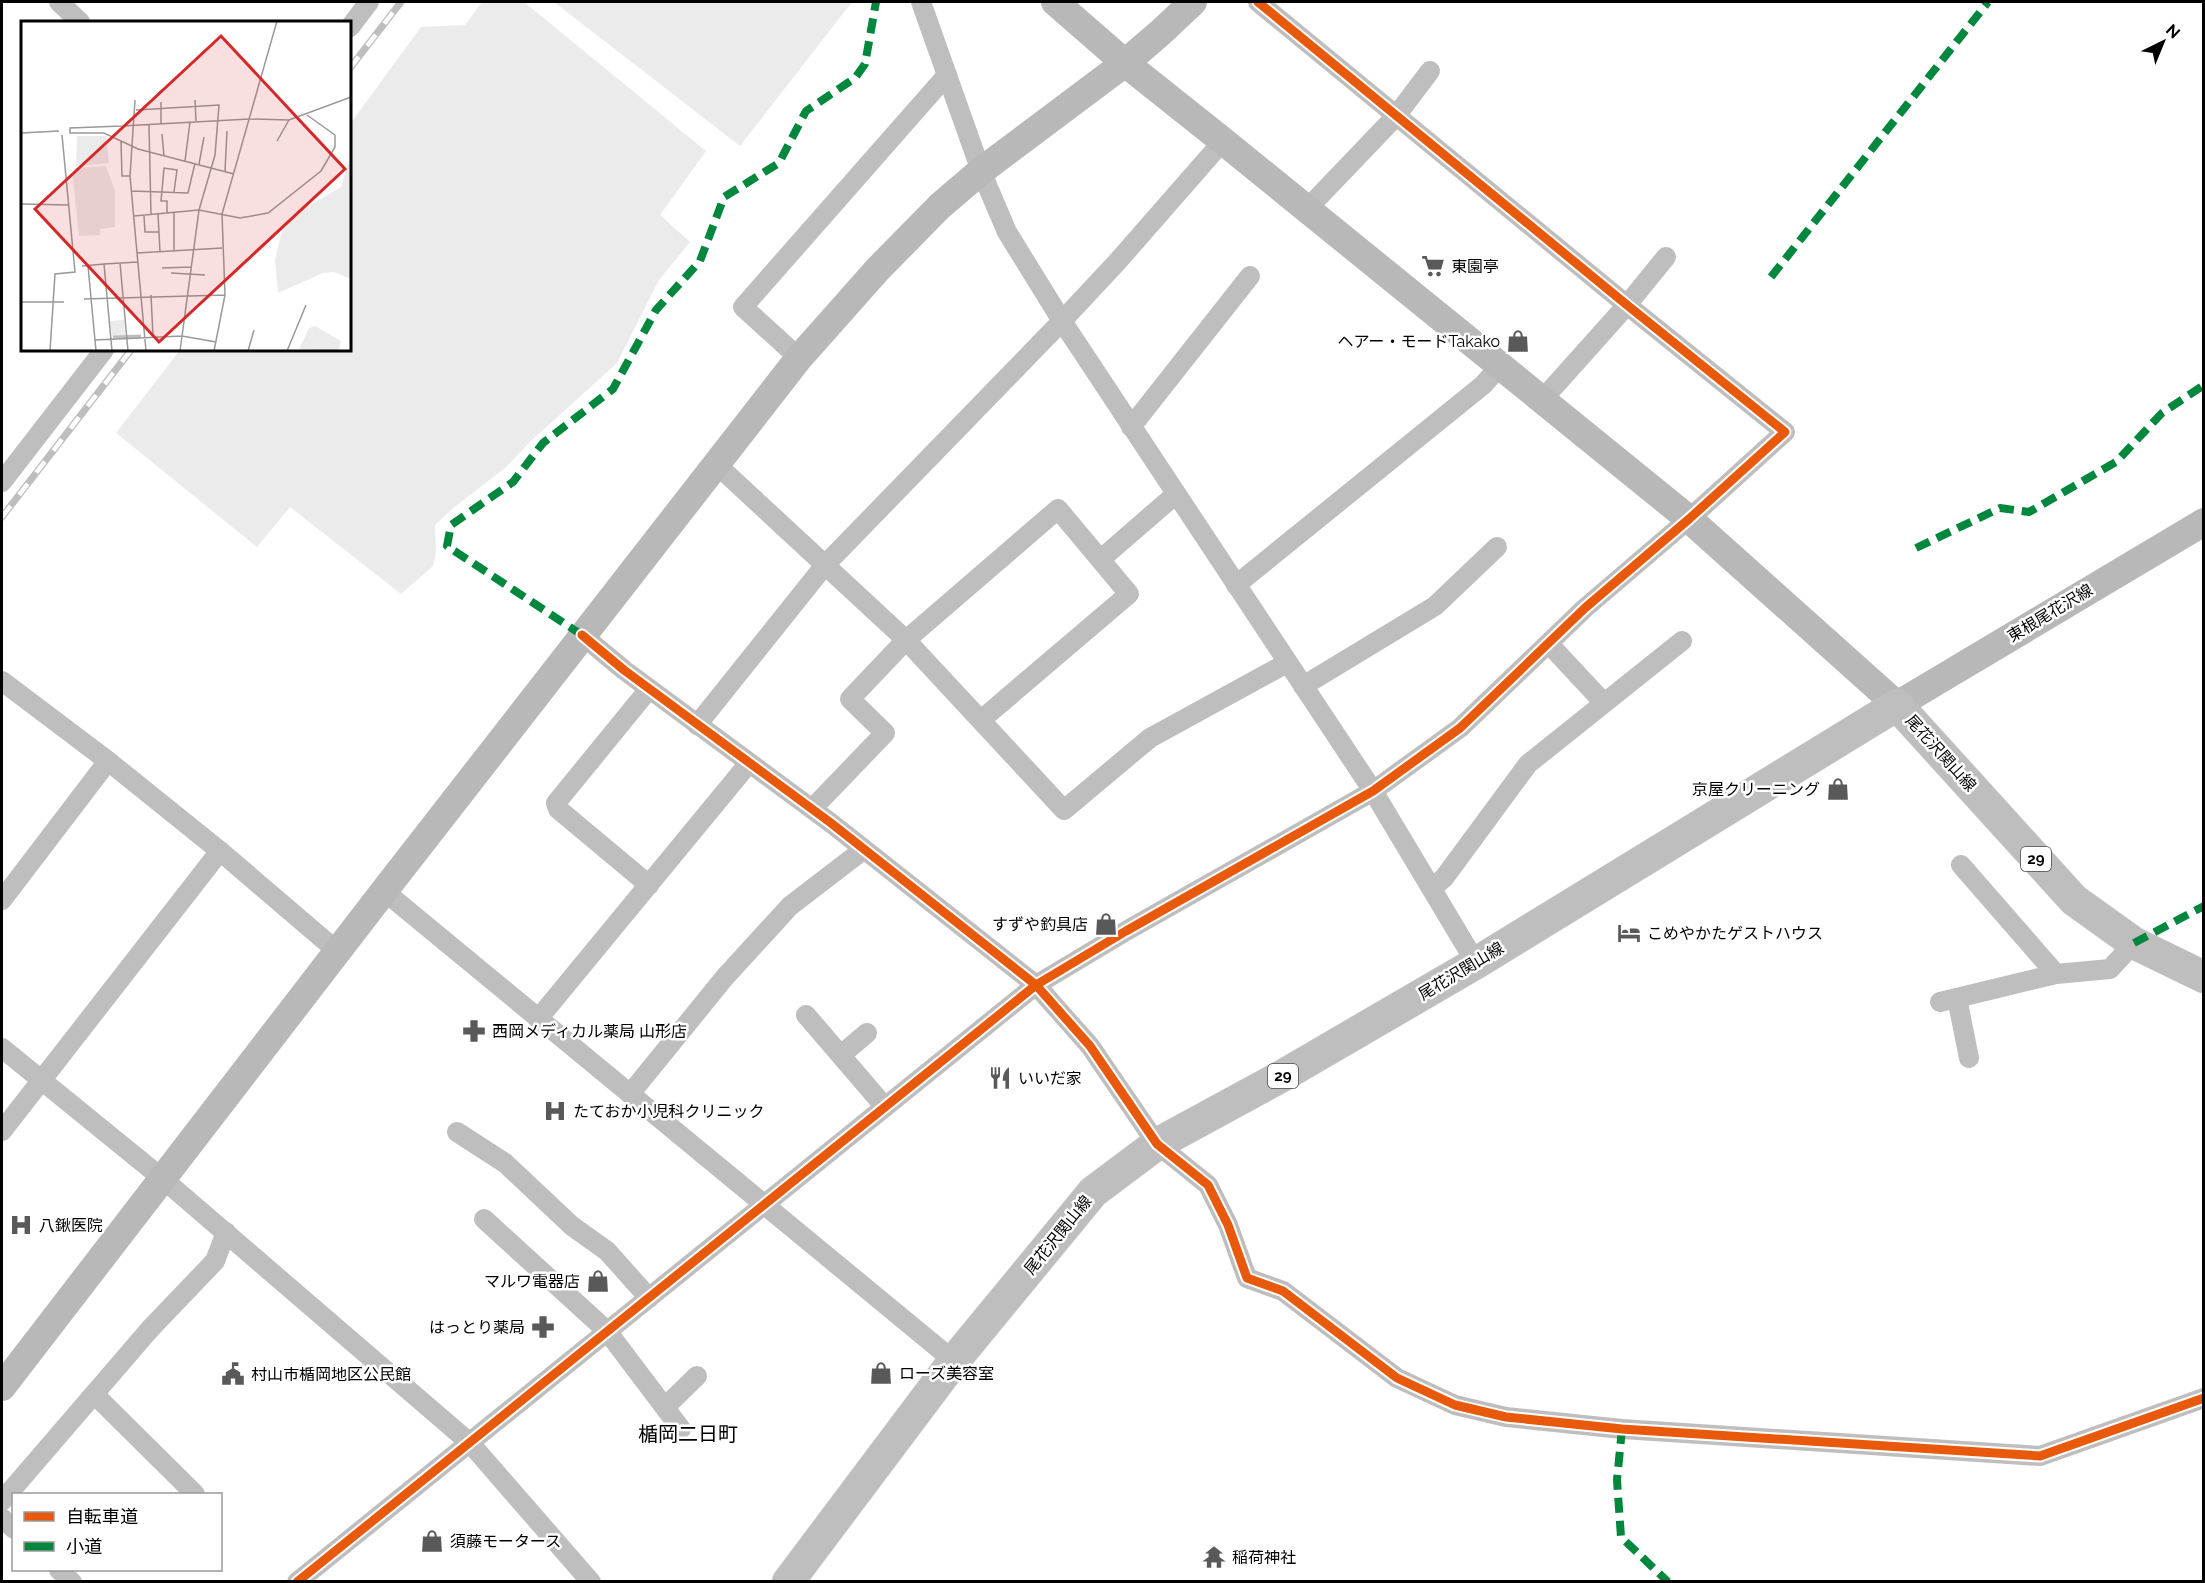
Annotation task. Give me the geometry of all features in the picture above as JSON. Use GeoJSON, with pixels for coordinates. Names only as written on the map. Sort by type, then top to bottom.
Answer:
{"type":"FeatureCollection","features":[{"type":"Feature","properties":{"kind":"main road","name":"尾花沢関山線"},"geometry":{"type":"LineString","coordinates":[[788,1581],[954,1361],[1093,1192],[1157,1144],[1282,1076],[1476,963],[1897,705],[2074,900],[2134,943],[2204,977]]}},
{"type":"Feature","properties":{"kind":"street"},"geometry":{"type":"LineString","coordinates":[[59,2],[79,21]]}},
{"type":"Feature","properties":{"kind":"street"},"geometry":{"type":"LineString","coordinates":[[351,26],[369,2]]}},
{"type":"Feature","properties":{"kind":"street"},"geometry":{"type":"LineString","coordinates":[[921,2],[981,171],[1006,232],[1131,427],[1373,791],[1476,963]]}},
{"type":"Feature","properties":{"kind":"street"},"geometry":{"type":"LineString","coordinates":[[1055,2],[1125,63],[1689,519],[1897,705]]}},
{"type":"Feature","properties":{"kind":"street"},"geometry":{"type":"LineString","coordinates":[[2,1387],[337,951],[799,358],[886,261],[940,206],[981,171],[1125,63],[1161,33],[1192,2]]}},
{"type":"Feature","properties":{"kind":"street"},"geometry":{"type":"LineString","coordinates":[[297,1581],[1036,985],[1126,931],[1373,791],[1460,728],[1585,608],[1689,519],[1785,432],[1258,2]]}},
{"type":"Feature","properties":{"kind":"street"},"geometry":{"type":"LineString","coordinates":[[1307,209],[1396,116],[1430,71]]}},
{"type":"Feature","properties":{"kind":"street"},"geometry":{"type":"LineString","coordinates":[[799,358],[743,308],[947,75]]}},
{"type":"Feature","properties":{"kind":"street"},"geometry":{"type":"LineString","coordinates":[[697,725],[825,565],[1062,321],[1223,141]]}},
{"type":"Feature","properties":{"kind":"street"},"geometry":{"type":"LineString","coordinates":[[1542,400],[1627,305],[1666,257]]}},
{"type":"Feature","properties":{"kind":"street"},"geometry":{"type":"LineString","coordinates":[[1131,427],[1250,276]]}},
{"type":"Feature","properties":{"kind":"street"},"geometry":{"type":"LineString","coordinates":[[2,482],[103,351]]}},
{"type":"Feature","properties":{"kind":"street"},"geometry":{"type":"LineString","coordinates":[[1236,585],[1483,385],[1500,366]]}},
{"type":"Feature","properties":{"kind":"street"},"geometry":{"type":"LineString","coordinates":[[715,463],[906,640],[1064,810],[1150,738],[1287,663]]}},
{"type":"Feature","properties":{"kind":"street"},"geometry":{"type":"LineString","coordinates":[[1101,559],[1176,494]]}},
{"type":"Feature","properties":{"kind":"street"},"geometry":{"type":"LineString","coordinates":[[812,809],[885,733],[850,699],[906,640],[1058,509],[1130,594],[981,720]]}},
{"type":"Feature","properties":{"kind":"street","name":"東根尾花沢線"},"geometry":{"type":"LineString","coordinates":[[1897,705],[2204,522]]}},
{"type":"Feature","properties":{"kind":"street"},"geometry":{"type":"LineString","coordinates":[[1303,686],[1435,606],[1497,547]]}},
{"type":"Feature","properties":{"kind":"street"},"geometry":{"type":"LineString","coordinates":[[582,635],[649,689],[812,809],[1036,985],[1090,1046],[1157,1144],[1208,1185],[1228,1225],[1247,1278],[1283,1291],[1397,1378],[1455,1405],[1506,1418],[1622,1430],[2040,1456],[2204,1398]]}},
{"type":"Feature","properties":{"kind":"street"},"geometry":{"type":"LineString","coordinates":[[1432,888],[1444,878],[1528,764],[1682,641]]}},
{"type":"Feature","properties":{"kind":"street"},"geometry":{"type":"LineString","coordinates":[[1549,644],[1604,703]]}},
{"type":"Feature","properties":{"kind":"street"},"geometry":{"type":"LineString","coordinates":[[2,681],[108,761],[220,851],[337,951]]}},
{"type":"Feature","properties":{"kind":"street"},"geometry":{"type":"LineString","coordinates":[[649,689],[556,803],[558,810],[649,885]]}},
{"type":"Feature","properties":{"kind":"street"},"geometry":{"type":"LineString","coordinates":[[2,900],[108,761]]}},
{"type":"Feature","properties":{"kind":"street"},"geometry":{"type":"LineString","coordinates":[[538,1019],[749,763]]}},
{"type":"Feature","properties":{"kind":"street"},"geometry":{"type":"LineString","coordinates":[[630,1094],[725,977],[790,906],[863,850]]}},
{"type":"Feature","properties":{"kind":"street"},"geometry":{"type":"LineString","coordinates":[[2,1131],[220,851]]}},
{"type":"Feature","properties":{"kind":"street"},"geometry":{"type":"LineString","coordinates":[[1961,865],[2056,974]]}},
{"type":"Feature","properties":{"kind":"street"},"geometry":{"type":"LineString","coordinates":[[384,891],[954,1361]]}},
{"type":"Feature","properties":{"kind":"street"},"geometry":{"type":"LineString","coordinates":[[1969,1058],[1949,1000],[2056,974],[2110,969],[2134,943]]}},
{"type":"Feature","properties":{"kind":"street"},"geometry":{"type":"LineString","coordinates":[[806,1015],[885,1107]]}},
{"type":"Feature","properties":{"kind":"street"},"geometry":{"type":"LineString","coordinates":[[841,1055],[867,1033]]}},
{"type":"Feature","properties":{"kind":"street"},"geometry":{"type":"LineString","coordinates":[[2,1048],[226,1232],[470,1443],[591,1581]]}},
{"type":"Feature","properties":{"kind":"street"},"geometry":{"type":"LineString","coordinates":[[457,1132],[505,1163],[573,1226],[607,1251],[649,1298]]}},
{"type":"Feature","properties":{"kind":"street"},"geometry":{"type":"LineString","coordinates":[[484,1219],[608,1331],[681,1429]]}},
{"type":"Feature","properties":{"kind":"street"},"geometry":{"type":"LineString","coordinates":[[2,1501],[150,1329],[215,1261],[226,1232]]}},
{"type":"Feature","properties":{"kind":"street"},"geometry":{"type":"LineString","coordinates":[[665,1407],[697,1376]]}},
{"type":"Feature","properties":{"kind":"street"},"geometry":{"type":"LineString","coordinates":[[94,1394],[194,1493]]}},
{"type":"Feature","properties":{"kind":"shaded area"},"geometry":{"type":"Polygon","coordinates":[[[482,2],[524,2],[706,151],[660,215],[690,242],[659,280],[617,363],[531,441],[505,468],[435,525],[436,553],[433,566],[401,594],[290,507],[257,547],[116,433],[179,351],[351,351],[351,123],[421,27],[465,25],[482,2]]]}},
{"type":"Feature","properties":{"kind":"shaded area"},"geometry":{"type":"Polygon","coordinates":[[[554,2],[852,2],[740,146],[554,2]]]}},
{"type":"Feature","properties":{"kind":"railway"},"geometry":{"type":"LineString","coordinates":[[351,67],[401,2]]}},
{"type":"Feature","properties":{"kind":"railway"},"geometry":{"type":"LineString","coordinates":[[2,517],[130,351]]}},
{"type":"Feature","properties":{"kind":"marked path"},"geometry":{"type":"LineString","coordinates":[[582,635],[447,546],[451,525],[513,482],[543,443],[613,389],[656,310],[700,261],[724,197],[779,163],[806,111],[855,78],[865,64],[876,2]]}},
{"type":"Feature","properties":{"kind":"marked path"},"geometry":{"type":"LineString","coordinates":[[1771,277],[1988,2]]}},
{"type":"Feature","properties":{"kind":"marked path"},"geometry":{"type":"LineString","coordinates":[[1916,548],[2000,508],[2029,512],[2116,462],[2162,413],[2204,385]]}},
{"type":"Feature","properties":{"kind":"marked path"},"geometry":{"type":"LineString","coordinates":[[2134,943],[2204,906]]}},
{"type":"Feature","properties":{"kind":"marked path"},"geometry":{"type":"LineString","coordinates":[[1622,1429],[1617,1480],[1621,1537],[1668,1582]]}},
{"type":"Feature","properties":{"kind":"cycle path"},"geometry":{"type":"LineString","coordinates":[[297,1582],[1036,985],[1126,931],[1373,791],[1460,728],[1585,608],[1689,519],[1785,432],[1258,2]]}},
{"type":"Feature","properties":{"kind":"cycle path"},"geometry":{"type":"LineString","coordinates":[[582,635],[624,670],[831,823],[1036,985],[1090,1046],[1157,1144],[1208,1185],[1228,1225],[1247,1278],[1283,1291],[1397,1378],[1455,1405],[1506,1417],[1622,1429],[2040,1456],[2204,1398]]}},
{"type":"Feature","properties":{"kind":"place","name":"東園亭"},"geometry":{"type":"Point","coordinates":[1433,266]}},
{"type":"Feature","properties":{"kind":"place","name":"ヘアー・モードTakako"},"geometry":{"type":"Point","coordinates":[1518,341]}},
{"type":"Feature","properties":{"kind":"place","name":"京屋クリーニング"},"geometry":{"type":"Point","coordinates":[1838,789]}},
{"type":"Feature","properties":{"kind":"place","name":"すずや釣具店"},"geometry":{"type":"Point","coordinates":[1106,924]}},
{"type":"Feature","properties":{"kind":"place","name":"こめやかたゲストハウス"},"geometry":{"type":"Point","coordinates":[1629,933]}},
{"type":"Feature","properties":{"kind":"place","name":"西岡メディカル薬局 山形店"},"geometry":{"type":"Point","coordinates":[474,1031]}},
{"type":"Feature","properties":{"kind":"place","name":"いいだ家"},"geometry":{"type":"Point","coordinates":[1000,1078]}},
{"type":"Feature","properties":{"kind":"place","name":"たておか小児科クリニック"},"geometry":{"type":"Point","coordinates":[555,1111]}},
{"type":"Feature","properties":{"kind":"place","name":"八鍬医院"},"geometry":{"type":"Point","coordinates":[21,1225]}},
{"type":"Feature","properties":{"kind":"place","name":"マルワ電器店"},"geometry":{"type":"Point","coordinates":[598,1281]}},
{"type":"Feature","properties":{"kind":"place","name":"はっとり薬局"},"geometry":{"type":"Point","coordinates":[543,1327]}},
{"type":"Feature","properties":{"kind":"place","name":"ローズ美容室"},"geometry":{"type":"Point","coordinates":[881,1373]}},
{"type":"Feature","properties":{"kind":"place","name":"村山市楯岡地区公民館"},"geometry":{"type":"Point","coordinates":[233,1374]}},
{"type":"Feature","properties":{"kind":"place","name":"須藤モータース"},"geometry":{"type":"Point","coordinates":[432,1541]}},
{"type":"Feature","properties":{"kind":"place","name":"稲荷神社"},"geometry":{"type":"Point","coordinates":[1214,1557]}},
{"type":"Feature","properties":{"kind":"district","name":"楯岡二日町"},"geometry":{"type":"Point","coordinates":[688,1434]}}]}
